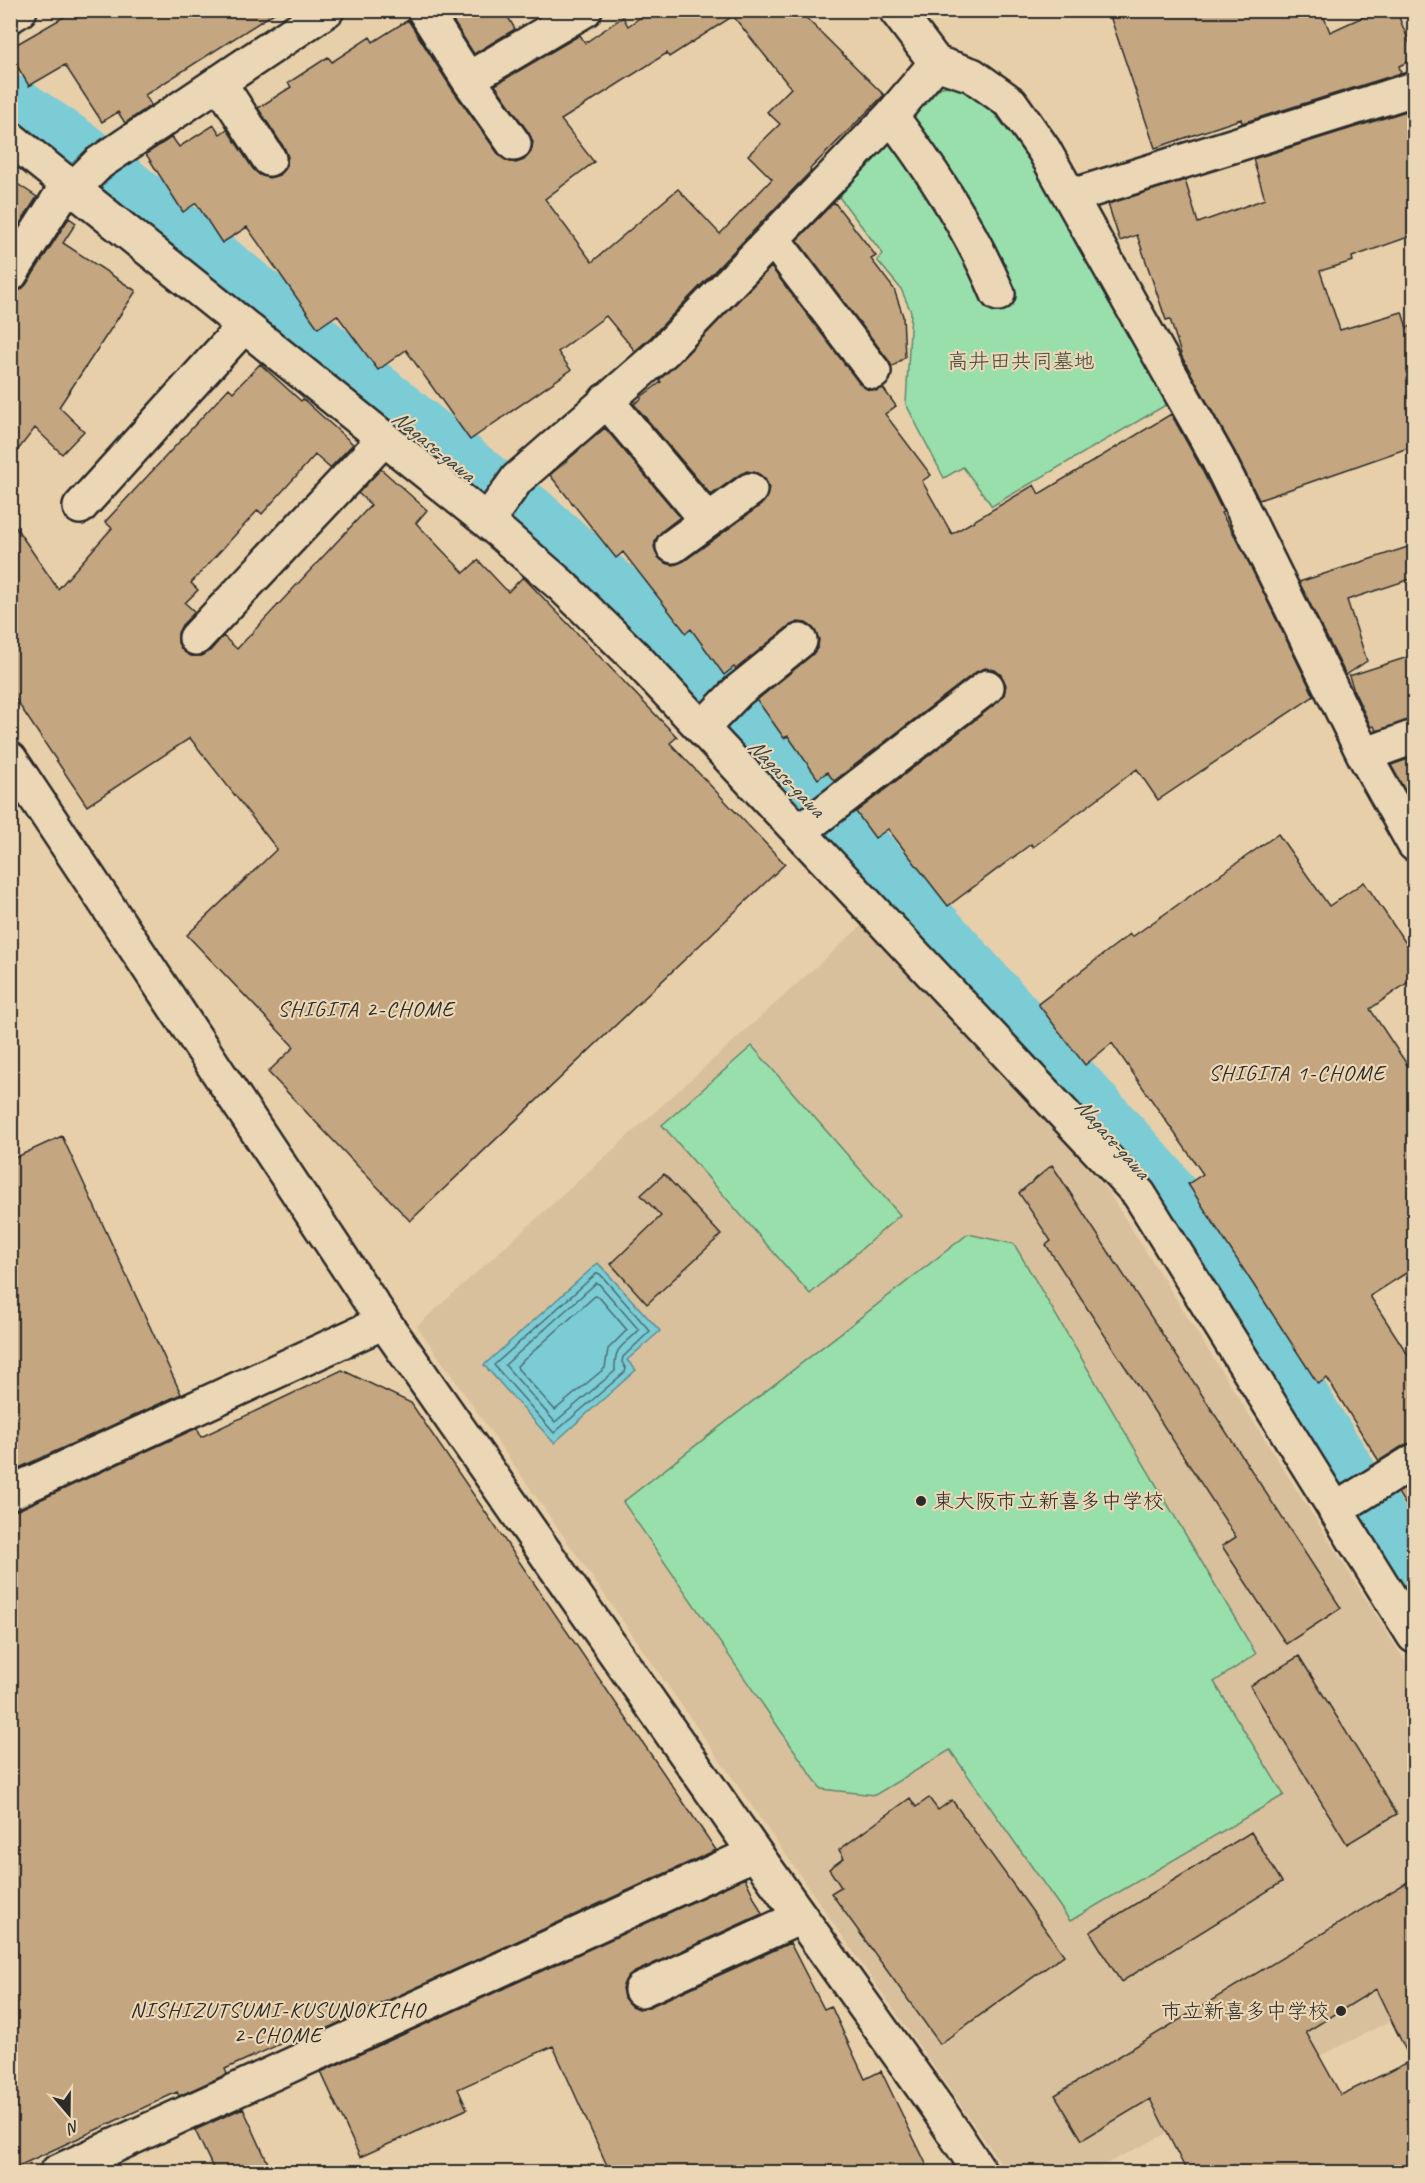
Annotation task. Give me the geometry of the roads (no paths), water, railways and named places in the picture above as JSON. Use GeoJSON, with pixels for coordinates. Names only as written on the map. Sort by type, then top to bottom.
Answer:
{"type":"FeatureCollection","features":[{"type":"Feature","properties":{"kind":"street"},"geometry":{"type":"LineString","coordinates":[[10,15],[20,10]]}},
{"type":"Feature","properties":{"kind":"street"},"geometry":{"type":"LineString","coordinates":[[10,275],[83,176],[327,10]]}},
{"type":"Feature","properties":{"kind":"street"},"geometry":{"type":"LineString","coordinates":[[424,10],[468,80],[514,144]]}},
{"type":"Feature","properties":{"kind":"street"},"geometry":{"type":"LineString","coordinates":[[468,80],[585,10]]}},
{"type":"Feature","properties":{"kind":"street"},"geometry":{"type":"LineString","coordinates":[[896,10],[936,63],[972,75],[1011,103],[1044,150],[1072,196],[1218,459],[1364,755],[1414,844]]}},
{"type":"Feature","properties":{"kind":"street"},"geometry":{"type":"LineString","coordinates":[[491,514],[517,479],[664,351],[891,116],[936,63]]}},
{"type":"Feature","properties":{"kind":"street"},"geometry":{"type":"LineString","coordinates":[[219,82],[269,159]]}},
{"type":"Feature","properties":{"kind":"street"},"geometry":{"type":"LineString","coordinates":[[1072,196],[1414,89]]}},
{"type":"Feature","properties":{"kind":"street"},"geometry":{"type":"LineString","coordinates":[[891,116],[924,159],[950,202],[985,263],[998,294]]}},
{"type":"Feature","properties":{"kind":"street"},"geometry":{"type":"LineString","coordinates":[[10,138],[83,176],[244,326],[384,439],[491,514],[634,656],[719,711],[818,818],[1139,1194],[1414,1636]]}},
{"type":"Feature","properties":{"kind":"street"},"geometry":{"type":"LineString","coordinates":[[773,239],[874,372]]}},
{"type":"Feature","properties":{"kind":"street"},"geometry":{"type":"LineString","coordinates":[[80,507],[244,326]]}},
{"type":"Feature","properties":{"kind":"street"},"geometry":{"type":"LineString","coordinates":[[606,400],[707,520]]}},
{"type":"Feature","properties":{"kind":"street"},"geometry":{"type":"LineString","coordinates":[[196,638],[384,439]]}},
{"type":"Feature","properties":{"kind":"street"},"geometry":{"type":"LineString","coordinates":[[673,546],[750,490]]}},
{"type":"Feature","properties":{"kind":"street"},"geometry":{"type":"LineString","coordinates":[[719,711],[800,641]]}},
{"type":"Feature","properties":{"kind":"street"},"geometry":{"type":"LineString","coordinates":[[818,818],[987,687]]}},
{"type":"Feature","properties":{"kind":"street"},"geometry":{"type":"LineString","coordinates":[[1364,755],[1414,737]]}},
{"type":"Feature","properties":{"kind":"street"},"geometry":{"type":"LineString","coordinates":[[10,759],[384,1322],[980,2172]]}},
{"type":"Feature","properties":{"kind":"street"},"geometry":{"type":"LineString","coordinates":[[10,1493],[384,1322]]}},
{"type":"Feature","properties":{"kind":"street"},"geometry":{"type":"LineString","coordinates":[[1335,1510],[1414,1461]]}},
{"type":"Feature","properties":{"kind":"street"},"geometry":{"type":"LineString","coordinates":[[57,2172],[755,1852]]}},
{"type":"Feature","properties":{"kind":"street"},"geometry":{"type":"LineString","coordinates":[[641,1990],[801,1917]]}},
{"type":"Feature","properties":{"kind":"water"},"geometry":{"type":"Polygon","coordinates":[[[598,1263],[660,1331],[627,1360],[636,1370],[554,1443],[484,1365],[598,1263]]]}},
{"type":"Feature","properties":{"kind":"waterway","name":"Nagase-gawa"},"geometry":{"type":"LineString","coordinates":[[10,111],[76,156],[485,490],[525,519],[630,613],[835,828],[1153,1184],[1215,1274],[1346,1484],[1414,1584]]}},
{"type":"Feature","properties":{"kind":"place","name":"東大阪市立新喜多中学校"},"geometry":{"type":"Point","coordinates":[921,1501]}},
{"type":"Feature","properties":{"kind":"place","name":"市立新喜多中学校"},"geometry":{"type":"Point","coordinates":[1341,2011]}},
{"type":"Feature","properties":{"kind":"district","name":"SHIGITA 2-CHOME"},"geometry":{"type":"Point","coordinates":[366,1008]}},
{"type":"Feature","properties":{"kind":"district","name":"SHIGITA 1-CHOME"},"geometry":{"type":"Point","coordinates":[1297,1072]}},
{"type":"Feature","properties":{"kind":"district","name":"NISHIZUTSUMI-KUSUNOKICHO 2-CHOME"},"geometry":{"type":"Point","coordinates":[278,2022]}},
{"type":"Feature","properties":{"kind":"park label","name":"高井田共同墓地"},"geometry":{"type":"Point","coordinates":[1021,361]}}]}
